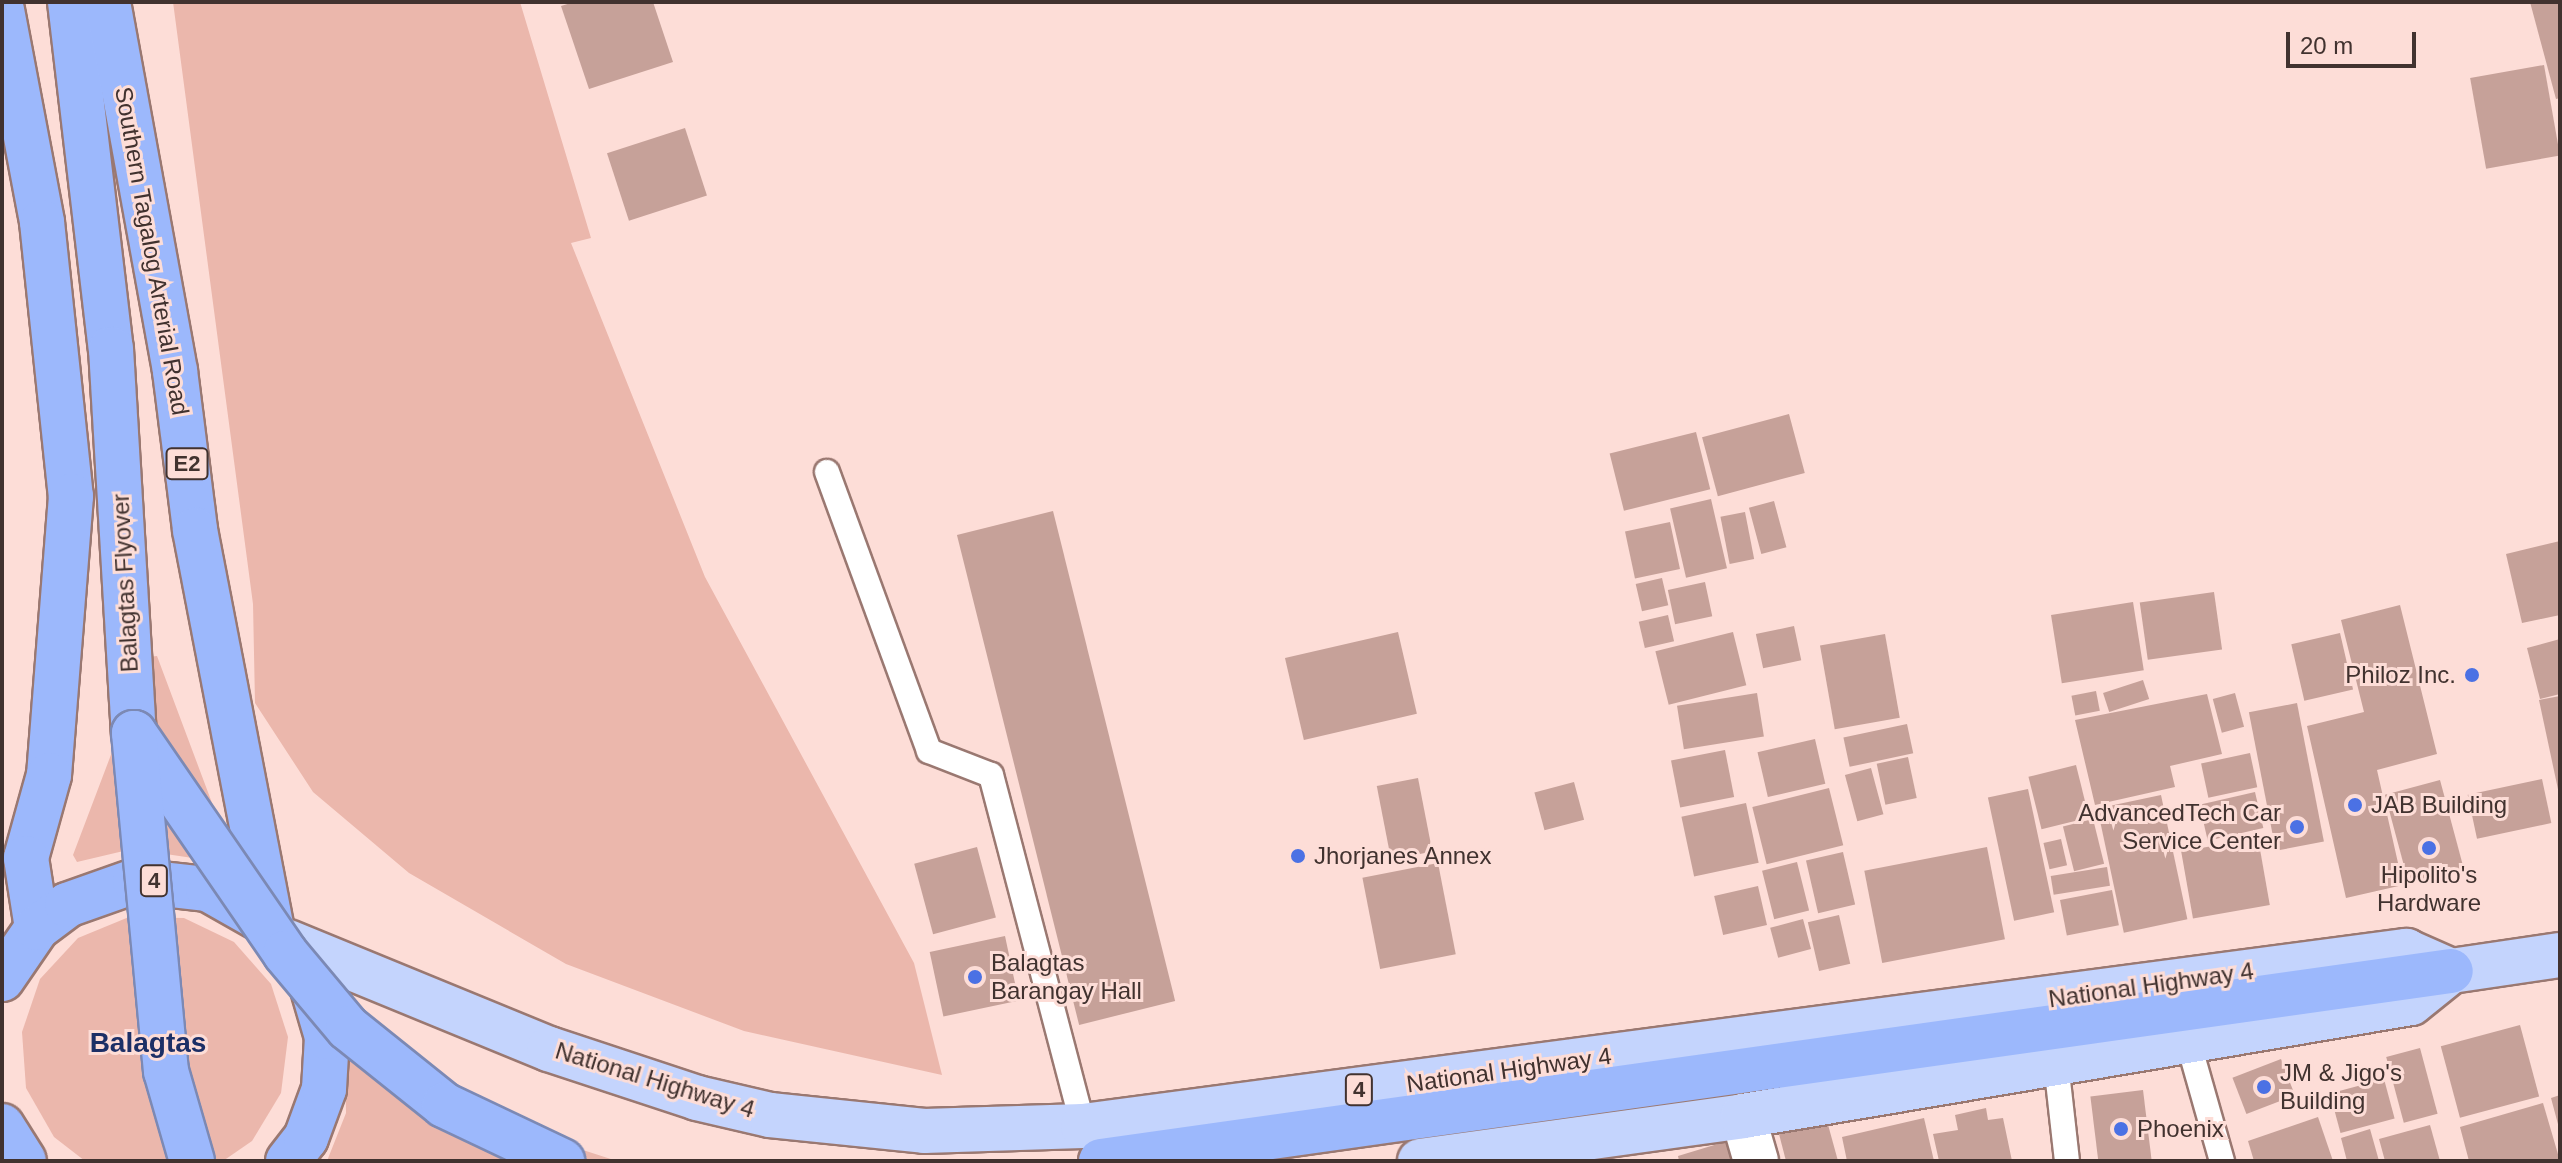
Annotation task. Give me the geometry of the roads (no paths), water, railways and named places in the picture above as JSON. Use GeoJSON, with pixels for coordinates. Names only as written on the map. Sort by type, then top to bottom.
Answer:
{"type":"FeatureCollection","features":[{"type":"Feature","properties":{"kind":"highway","name":"Balagtas Flyover"},"geometry":{"type":"LineString","coordinates":[[70,2],[118,455],[134,733],[166,1071],[192,1161]]}},
{"type":"Feature","properties":{"kind":"highway","name":"Southern Tagalog Arterial Road"},"geometry":{"type":"LineString","coordinates":[[108,2],[175,371],[195,530],[280,934]]}},
{"type":"Feature","properties":{"kind":"highway"},"geometry":{"type":"LineString","coordinates":[[2,10],[42,222],[71,496],[49,775],[26,858],[15,954]]}},
{"type":"Feature","properties":{"kind":"highway"},"geometry":{"type":"LineString","coordinates":[[134,733],[285,953],[348,1028],[444,1105],[562,1161]]}},
{"type":"Feature","properties":{"kind":"highway","name":"4"},"geometry":{"type":"LineString","coordinates":[[15,954],[67,905],[135,881],[208,889],[280,934],[315,987],[327,1037],[324,1089],[306,1138],[288,1161]]}},
{"type":"Feature","properties":{"kind":"highway"},"geometry":{"type":"LineString","coordinates":[[1092,1144],[2451,971]]}},
{"type":"Feature","properties":{"kind":"highway"},"geometry":{"type":"LineString","coordinates":[[2,1126],[24,1161]]}},
{"type":"Feature","properties":{"kind":"main road","name":"National Highway 4"},"geometry":{"type":"LineString","coordinates":[[280,934],[549,1049],[770,1115],[1092,1144]]}},
{"type":"Feature","properties":{"kind":"main road"},"geometry":{"type":"LineString","coordinates":[[1420,1161],[1466,1158],[1743,1116],[2411,1003],[2451,971],[2560,955]]}},
{"type":"Feature","properties":{"kind":"street"},"geometry":{"type":"LineString","coordinates":[[1743,1116],[1756,1161]]}},
{"type":"Feature","properties":{"kind":"lane"},"geometry":{"type":"LineString","coordinates":[[827,472],[929,751],[991,775],[1092,1144]]}},
{"type":"Feature","properties":{"kind":"lane"},"geometry":{"type":"LineString","coordinates":[[2188,1041],[2222,1161]]}},
{"type":"Feature","properties":{"kind":"lane"},"geometry":{"type":"LineString","coordinates":[[2056,1063],[2067,1161]]}},
{"type":"Feature","properties":{"kind":"place","name":"Philoz Inc."},"geometry":{"type":"Point","coordinates":[2472,675]}},
{"type":"Feature","properties":{"kind":"place","name":"JAB Building"},"geometry":{"type":"Point","coordinates":[2355,805]}},
{"type":"Feature","properties":{"kind":"place","name":"AdvancedTech Car Service Center"},"geometry":{"type":"Point","coordinates":[2297,827]}},
{"type":"Feature","properties":{"kind":"place","name":"Hipolito's Hardware"},"geometry":{"type":"Point","coordinates":[2429,848]}},
{"type":"Feature","properties":{"kind":"place","name":"Jhorjanes Annex"},"geometry":{"type":"Point","coordinates":[1298,856]}},
{"type":"Feature","properties":{"kind":"place","name":"Balagtas Barangay Hall"},"geometry":{"type":"Point","coordinates":[975,977]}},
{"type":"Feature","properties":{"kind":"place","name":"JM & Jigo's Building"},"geometry":{"type":"Point","coordinates":[2264,1087]}},
{"type":"Feature","properties":{"kind":"place","name":"Phoenix"},"geometry":{"type":"Point","coordinates":[2121,1129]}},
{"type":"Feature","properties":{"kind":"district","name":"Balagtas"},"geometry":{"type":"Point","coordinates":[148,1043]}}]}
